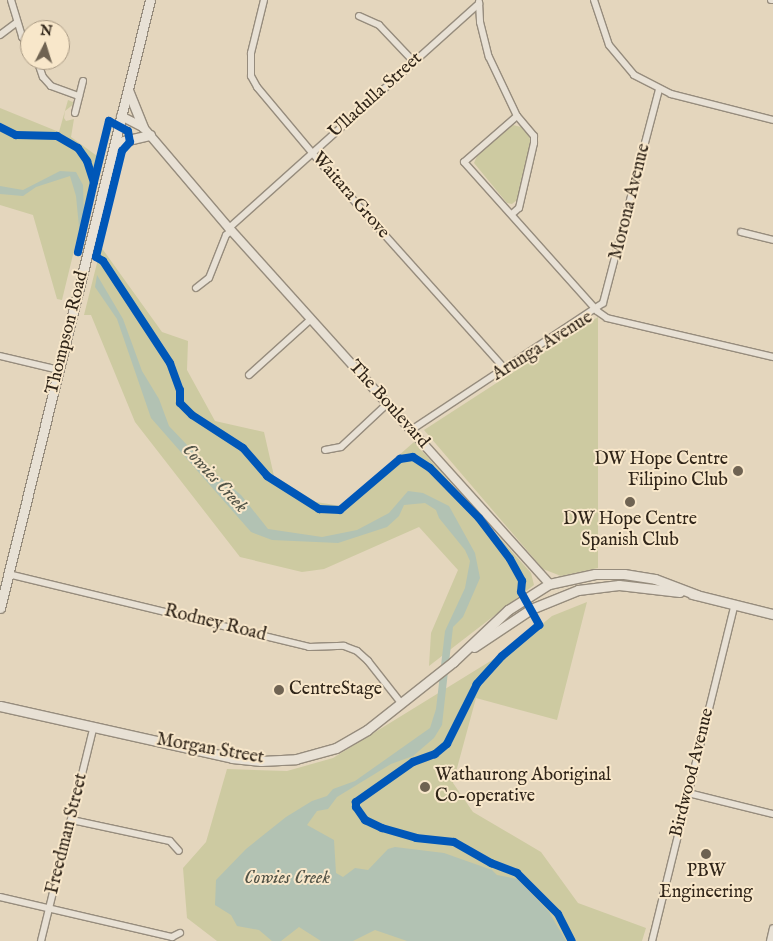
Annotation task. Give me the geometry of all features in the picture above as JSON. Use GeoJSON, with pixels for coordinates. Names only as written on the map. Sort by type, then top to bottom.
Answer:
{"type":"FeatureCollection","features":[{"type":"Feature","properties":{"kind":"main road","name":"Thompson Road"},"geometry":{"type":"LineString","coordinates":[[0,608],[150,0]]}},
{"type":"Feature","properties":{"kind":"main road"},"geometry":{"type":"LineString","coordinates":[[128,90],[143,127]]}},
{"type":"Feature","properties":{"kind":"main road"},"geometry":{"type":"LineString","coordinates":[[115,142],[150,135]]}},
{"type":"Feature","properties":{"kind":"main road"},"geometry":{"type":"LineString","coordinates":[[698,595],[615,585],[588,587],[557,596],[549,584],[586,575],[616,573],[652,578],[698,595],[773,614]]}},
{"type":"Feature","properties":{"kind":"main road","name":"Morgan Street"},"geometry":{"type":"LineString","coordinates":[[454,662],[508,610],[549,584]]}},
{"type":"Feature","properties":{"kind":"main road","name":"Morgan Street"},"geometry":{"type":"LineString","coordinates":[[0,706],[237,759],[286,761],[342,745],[367,730],[454,662],[531,609],[557,596]]}},
{"type":"Feature","properties":{"kind":"street"},"geometry":{"type":"LineString","coordinates":[[11,0],[20,31]]}},
{"type":"Feature","properties":{"kind":"street","name":"Waitara Grove"},"geometry":{"type":"LineString","coordinates":[[264,0],[251,53],[251,76],[312,153],[506,370]]}},
{"type":"Feature","properties":{"kind":"street"},"geometry":{"type":"LineString","coordinates":[[594,0],[601,28],[620,60],[634,75],[659,90],[773,120]]}},
{"type":"Feature","properties":{"kind":"street"},"geometry":{"type":"LineString","coordinates":[[479,2],[480,22],[489,57],[517,116],[534,136],[534,143],[518,208],[512,214]]}},
{"type":"Feature","properties":{"kind":"street","name":"Ulladulla Street"},"geometry":{"type":"LineString","coordinates":[[196,288],[209,278],[230,229],[479,2]]}},
{"type":"Feature","properties":{"kind":"street"},"geometry":{"type":"LineString","coordinates":[[359,16],[380,25],[414,62]]}},
{"type":"Feature","properties":{"kind":"street"},"geometry":{"type":"LineString","coordinates":[[0,35],[16,22]]}},
{"type":"Feature","properties":{"kind":"street"},"geometry":{"type":"LineString","coordinates":[[41,70],[43,77],[51,86],[79,96]]}},
{"type":"Feature","properties":{"kind":"street"},"geometry":{"type":"LineString","coordinates":[[75,113],[83,82]]}},
{"type":"Feature","properties":{"kind":"street","name":"Morona Avenue"},"geometry":{"type":"LineString","coordinates":[[597,310],[608,295],[659,90]]}},
{"type":"Feature","properties":{"kind":"street","name":"The Boulevard"},"geometry":{"type":"LineString","coordinates":[[121,116],[143,127],[230,229],[549,584]]}},
{"type":"Feature","properties":{"kind":"street"},"geometry":{"type":"LineString","coordinates":[[517,116],[462,162],[512,214],[597,310]]}},
{"type":"Feature","properties":{"kind":"street"},"geometry":{"type":"LineString","coordinates":[[741,232],[773,240]]}},
{"type":"Feature","properties":{"kind":"street","name":"Arunga Avenue"},"geometry":{"type":"LineString","coordinates":[[411,430],[597,310],[607,318],[773,358]]}},
{"type":"Feature","properties":{"kind":"street"},"geometry":{"type":"LineString","coordinates":[[249,375],[311,319]]}},
{"type":"Feature","properties":{"kind":"street"},"geometry":{"type":"LineString","coordinates":[[0,356],[59,370]]}},
{"type":"Feature","properties":{"kind":"street"},"geometry":{"type":"LineString","coordinates":[[326,450],[341,447],[387,404]]}},
{"type":"Feature","properties":{"kind":"street","name":"Rodney Road"},"geometry":{"type":"LineString","coordinates":[[8,574],[309,647],[344,646],[357,651],[368,661],[401,703]]}},
{"type":"Feature","properties":{"kind":"street","name":"Birdwood Avenue"},"geometry":{"type":"LineString","coordinates":[[652,941],[735,604]]}},
{"type":"Feature","properties":{"kind":"street","name":"Freedman Street"},"geometry":{"type":"LineString","coordinates":[[41,941],[94,726]]}},
{"type":"Feature","properties":{"kind":"street"},"geometry":{"type":"LineString","coordinates":[[688,793],[773,814]]}},
{"type":"Feature","properties":{"kind":"street"},"geometry":{"type":"LineString","coordinates":[[72,820],[170,841],[179,851]]}},
{"type":"Feature","properties":{"kind":"street"},"geometry":{"type":"LineString","coordinates":[[0,897],[172,937],[180,933]]}},
{"type":"Feature","properties":{"kind":"street"},"geometry":{"type":"LineString","coordinates":[[770,941],[773,928]]}},
{"type":"Feature","properties":{"kind":"shaded area"},"geometry":{"type":"Polygon","coordinates":[[[68,100],[75,103],[65,111],[64,118],[66,121],[74,119],[71,137],[97,156],[62,300],[57,299],[33,215],[0,205],[0,108],[59,132],[68,100]]]}},
{"type":"Feature","properties":{"kind":"shaded area"},"geometry":{"type":"Polygon","coordinates":[[[513,125],[521,127],[529,135],[531,144],[517,200],[512,204],[507,203],[474,163],[478,154],[513,125]]]}},
{"type":"Feature","properties":{"kind":"shaded area"},"geometry":{"type":"Polygon","coordinates":[[[101,247],[162,332],[188,341],[187,370],[215,421],[264,432],[274,476],[316,502],[341,506],[414,442],[531,573],[534,585],[429,666],[431,633],[458,570],[419,527],[324,569],[302,572],[240,557],[135,422],[91,315],[84,315],[101,247]]]}},
{"type":"Feature","properties":{"kind":"shaded area"},"geometry":{"type":"Polygon","coordinates":[[[598,317],[598,568],[561,576],[543,569],[424,430],[598,317]]]}},
{"type":"Feature","properties":{"kind":"shaded area"},"geometry":{"type":"Polygon","coordinates":[[[587,602],[557,720],[476,698],[453,783],[473,812],[541,852],[578,903],[646,928],[642,941],[217,941],[187,918],[183,868],[206,842],[227,769],[287,771],[333,758],[518,644],[552,616],[587,602]]]}},
{"type":"Feature","properties":{"kind":"water"},"geometry":{"type":"Polygon","coordinates":[[[60,171],[76,172],[83,185],[84,218],[80,237],[76,196],[70,176],[36,187],[23,196],[0,194],[0,186],[23,190],[60,171]]]}},
{"type":"Feature","properties":{"kind":"water","name":"Cowies Creek"},"geometry":{"type":"Polygon","coordinates":[[[97,275],[123,319],[142,371],[159,399],[169,426],[209,468],[241,495],[268,529],[322,537],[357,530],[389,513],[408,491],[423,493],[449,506],[475,553],[480,578],[463,617],[453,627],[442,725],[434,738],[413,756],[391,764],[337,797],[328,809],[317,811],[307,825],[334,840],[336,873],[343,877],[355,868],[368,870],[388,849],[395,847],[444,853],[492,870],[497,875],[517,879],[549,912],[566,941],[407,941],[375,930],[353,941],[321,941],[299,927],[281,941],[272,941],[259,930],[237,926],[231,915],[215,905],[216,880],[246,849],[286,817],[312,801],[327,796],[333,789],[355,781],[430,728],[436,709],[445,631],[465,588],[470,561],[465,550],[439,518],[436,510],[425,503],[404,505],[399,516],[387,527],[338,543],[272,540],[251,532],[151,418],[117,319],[95,287],[97,275]]]}},
{"type":"Feature","properties":{"kind":"cycle path"},"geometry":{"type":"LineString","coordinates":[[94,182],[109,121],[128,131],[130,142],[122,151],[96,257],[103,261],[170,363],[180,390],[180,403],[192,415],[243,448],[267,476],[319,509],[340,510],[400,459],[413,457],[430,468],[479,518],[510,559],[522,581],[521,592],[539,625],[502,656],[477,684],[447,744],[435,754],[413,762],[356,802],[356,807],[365,820],[382,828],[416,838],[454,842],[491,863],[517,873],[558,914],[572,941]]}},
{"type":"Feature","properties":{"kind":"cycle path"},"geometry":{"type":"LineString","coordinates":[[0,127],[16,135],[57,136],[78,148],[87,161],[94,182],[78,252]]}},
{"type":"Feature","properties":{"kind":"place","name":"DW Hope Centre Filipino Club"},"geometry":{"type":"Point","coordinates":[738,471]}},
{"type":"Feature","properties":{"kind":"place","name":"DW Hope Centre Spanish Club"},"geometry":{"type":"Point","coordinates":[630,502]}},
{"type":"Feature","properties":{"kind":"place","name":"CentreStage"},"geometry":{"type":"Point","coordinates":[279,690]}},
{"type":"Feature","properties":{"kind":"place","name":"Wathaurong Aboriginal Co-operative"},"geometry":{"type":"Point","coordinates":[425,787]}},
{"type":"Feature","properties":{"kind":"place","name":"PBW Engineering"},"geometry":{"type":"Point","coordinates":[706,854]}}]}
